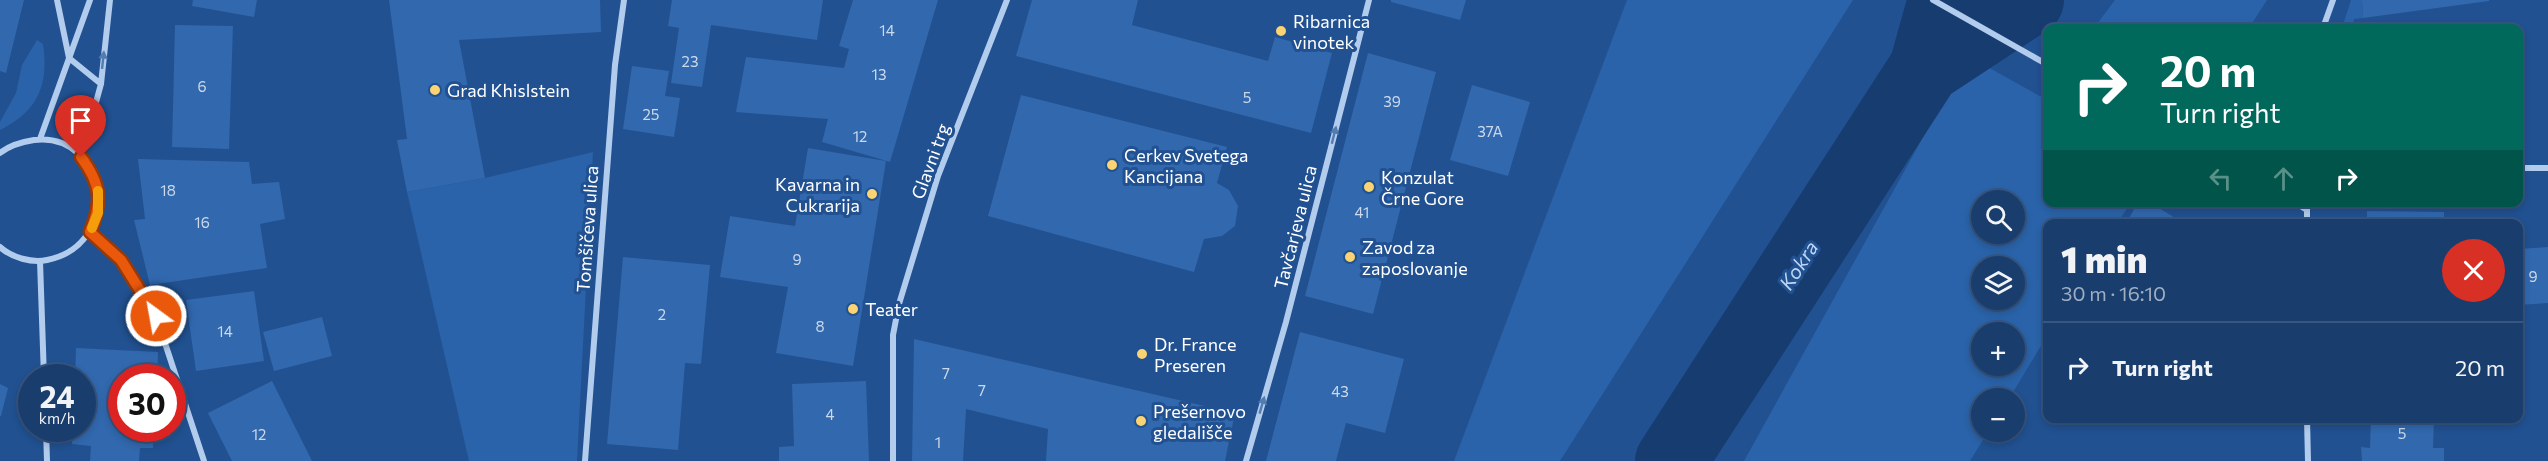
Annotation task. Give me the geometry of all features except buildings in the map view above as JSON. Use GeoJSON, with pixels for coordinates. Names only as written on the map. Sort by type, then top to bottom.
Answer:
{"type":"FeatureCollection","features":[{"type":"Feature","properties":{"kind":"street"},"geometry":{"type":"LineString","coordinates":[[57,0],[69,58],[101,84]]}},
{"type":"Feature","properties":{"kind":"street"},"geometry":{"type":"LineString","coordinates":[[40,140],[90,0]]}},
{"type":"Feature","properties":{"kind":"street"},"geometry":{"type":"LineString","coordinates":[[81,157],[101,84],[110,0]]}},
{"type":"Feature","properties":{"kind":"street","name":"Tomšičeva ulica"},"geometry":{"type":"LineString","coordinates":[[585,461],[615,65],[624,0]]}},
{"type":"Feature","properties":{"kind":"street","name":"Glavni trg"},"geometry":{"type":"LineString","coordinates":[[893,461],[893,335],[899,304],[938,176],[1007,0]]}},
{"type":"Feature","properties":{"kind":"street","name":"Tavčarjeva ulica"},"geometry":{"type":"LineString","coordinates":[[1246,461],[1286,322],[1369,0]]}},
{"type":"Feature","properties":{"kind":"street"},"geometry":{"type":"LineString","coordinates":[[1933,0],[2043,61]]}},
{"type":"Feature","properties":{"kind":"street"},"geometry":{"type":"LineString","coordinates":[[2324,24],[2332,0]]}},
{"type":"Feature","properties":{"kind":"street"},"geometry":{"type":"LineString","coordinates":[[0,153],[20,142],[40,140],[55,142],[81,157],[93,174],[99,193],[98,213],[90,232],[77,247],[60,257],[40,261],[21,258],[0,247]]}},
{"type":"Feature","properties":{"kind":"street"},"geometry":{"type":"LineString","coordinates":[[2523,168],[2548,168]]}},
{"type":"Feature","properties":{"kind":"street"},"geometry":{"type":"LineString","coordinates":[[90,232],[121,260],[156,316],[204,461]]}},
{"type":"Feature","properties":{"kind":"street"},"geometry":{"type":"LineString","coordinates":[[40,261],[44,364]]}},
{"type":"Feature","properties":{"kind":"street"},"geometry":{"type":"LineString","coordinates":[[2307,423],[2308,461]]}},
{"type":"Feature","properties":{"kind":"street"},"geometry":{"type":"LineString","coordinates":[[46,442],[47,461]]}},
{"type":"Feature","properties":{"kind":"shaded area"},"geometry":{"type":"Polygon","coordinates":[[[1627,0],[1853,0],[1560,461],[1454,461],[1627,0]]]}},
{"type":"Feature","properties":{"kind":"shaded area"},"geometry":{"type":"Polygon","coordinates":[[[2115,0],[2267,0],[2252,24],[2097,24],[2115,0]]]}},
{"type":"Feature","properties":{"kind":"shaded area"},"geometry":{"type":"Polygon","coordinates":[[[2351,0],[2362,0],[2363,18],[2354,19],[2353,24],[2343,24],[2351,0]]]}},
{"type":"Feature","properties":{"kind":"shaded area"},"geometry":{"type":"Polygon","coordinates":[[[37,40],[43,44],[44,59],[42,84],[38,95],[24,114],[0,130],[0,122],[16,93],[22,65],[37,40]]]}},
{"type":"Feature","properties":{"kind":"shaded area"},"geometry":{"type":"Polygon","coordinates":[[[1968,56],[2043,98],[2043,207],[2128,207],[2120,219],[2043,219],[2043,343],[2025,372],[2025,322],[1971,322],[1971,376],[2023,376],[2016,388],[1971,388],[1971,442],[1982,442],[1970,461],[1744,461],[1968,56]]]}},
{"type":"Feature","properties":{"kind":"shaded area"},"geometry":{"type":"Polygon","coordinates":[[[593,152],[577,461],[469,461],[407,192],[485,178],[593,152]]]}},
{"type":"Feature","properties":{"kind":"waterway","name":"Kokra"},"geometry":{"type":"LineString","coordinates":[[1671,461],[1925,68],[1944,0]]}},
{"type":"Feature","properties":{"kind":"waterway","name":"Kokra"},"geometry":{"type":"LineString","coordinates":[[1925,68],[2028,0]]}},
{"type":"Feature","properties":{"kind":"slow traffic"},"geometry":{"type":"LineString","coordinates":[[92,228],[98,213],[98,191]]}},
{"type":"Feature","properties":{"kind":"place","name":"Ribarnica vinotek"},"geometry":{"type":"Point","coordinates":[1281,31]}},
{"type":"Feature","properties":{"kind":"place","name":"Grad Khislstein"},"geometry":{"type":"Point","coordinates":[435,90]}},
{"type":"Feature","properties":{"kind":"place","name":"Cerkev Svetega Kancijana"},"geometry":{"type":"Point","coordinates":[1112,165]}},
{"type":"Feature","properties":{"kind":"place","name":"Konzulat Črne Gore"},"geometry":{"type":"Point","coordinates":[1369,187]}},
{"type":"Feature","properties":{"kind":"place","name":"Kavarna in Cukrarija"},"geometry":{"type":"Point","coordinates":[872,194]}},
{"type":"Feature","properties":{"kind":"place","name":"Zavod za zaposlovanje"},"geometry":{"type":"Point","coordinates":[1350,257]}},
{"type":"Feature","properties":{"kind":"place","name":"Teater"},"geometry":{"type":"Point","coordinates":[853,309]}},
{"type":"Feature","properties":{"kind":"place","name":"Dr. France Preseren"},"geometry":{"type":"Point","coordinates":[1142,354]}},
{"type":"Feature","properties":{"kind":"place","name":"Prešernovo gledališče"},"geometry":{"type":"Point","coordinates":[1141,421]}},
{"type":"Feature","properties":{"kind":"route"},"geometry":{"type":"LineString","coordinates":[[81,157],[93,174],[99,193],[98,213],[90,232],[121,260],[156,316]]}}]}
